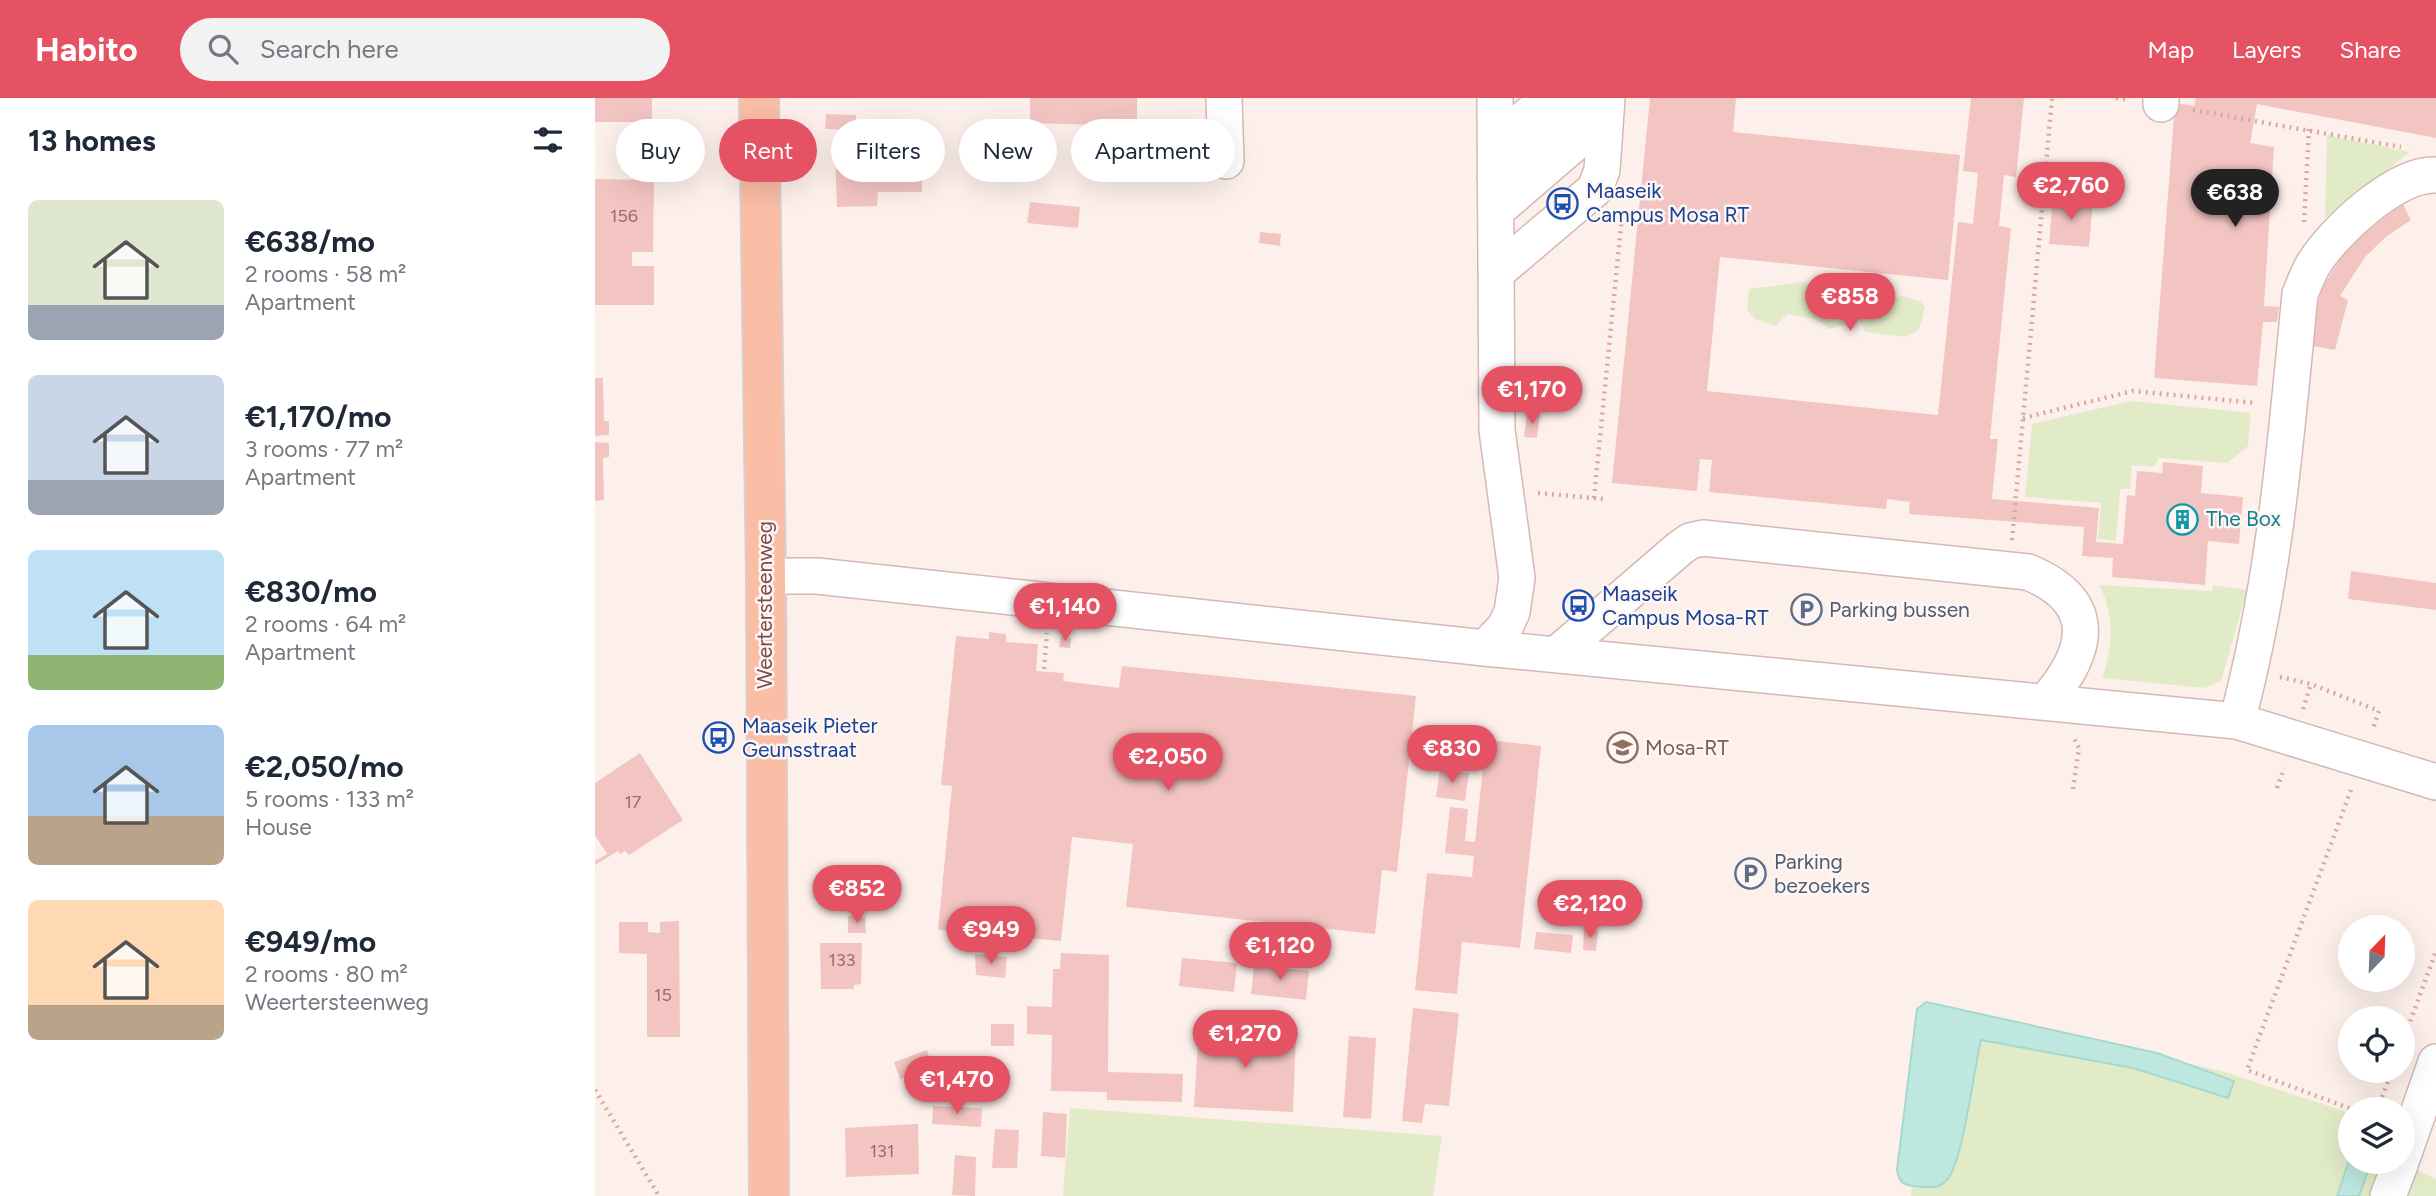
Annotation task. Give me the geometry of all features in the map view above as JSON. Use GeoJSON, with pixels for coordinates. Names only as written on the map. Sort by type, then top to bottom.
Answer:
{"type":"FeatureCollection","features":[{"type":"Feature","properties":{"kind":"main road","name":"Weertersteenweg"},"geometry":{"type":"LineString","coordinates":[[759,98],[766,576],[769,1196]]}},
{"type":"Feature","properties":{"kind":"street"},"geometry":{"type":"LineString","coordinates":[[1224,98],[1225,119]]}},
{"type":"Feature","properties":{"kind":"street"},"geometry":{"type":"LineString","coordinates":[[1485,648],[1505,627],[1515,598],[1515,556],[1497,430],[1497,169],[1549,98]]}},
{"type":"Feature","properties":{"kind":"street"},"geometry":{"type":"LineString","coordinates":[[1600,104],[1603,153],[1600,178],[1589,197],[1497,169],[1600,104]]}},
{"type":"Feature","properties":{"kind":"street"},"geometry":{"type":"LineString","coordinates":[[2237,721],[2267,592],[2289,407],[2299,294],[2313,264],[2332,239],[2400,182],[2416,176],[2436,175]]}},
{"type":"Feature","properties":{"kind":"street"},"geometry":{"type":"LineString","coordinates":[[1557,654],[1680,548],[1690,541],[1703,538],[2028,572],[2053,582],[2071,600],[2080,624],[2078,653],[2067,677],[2045,702]]}},
{"type":"Feature","properties":{"kind":"street"},"geometry":{"type":"LineString","coordinates":[[766,576],[817,576],[1485,648],[2237,721],[2436,782]]}},
{"type":"Feature","properties":{"kind":"street"},"geometry":{"type":"LineString","coordinates":[[2415,1122],[2436,1062]]}},
{"type":"Feature","properties":{"kind":"street"},"geometry":{"type":"LineString","coordinates":[[2388,1196],[2396,1174]]}},
{"type":"Feature","properties":{"kind":"path"},"geometry":{"type":"LineString","coordinates":[[2012,540],[2052,98]]}},
{"type":"Feature","properties":{"kind":"path"},"geometry":{"type":"LineString","coordinates":[[2161,101],[2410,149]]}},
{"type":"Feature","properties":{"kind":"path"},"geometry":{"type":"LineString","coordinates":[[2309,129],[2304,233],[2332,239]]}},
{"type":"Feature","properties":{"kind":"path"},"geometry":{"type":"LineString","coordinates":[[1594,498],[1624,200]]}},
{"type":"Feature","properties":{"kind":"path"},"geometry":{"type":"LineString","coordinates":[[2023,418],[2133,391],[2289,407]]}},
{"type":"Feature","properties":{"kind":"path"},"geometry":{"type":"LineString","coordinates":[[1505,489],[1604,499]]}},
{"type":"Feature","properties":{"kind":"path"},"geometry":{"type":"LineString","coordinates":[[2311,684],[2379,711],[2248,1069],[2338,1104]]}},
{"type":"Feature","properties":{"kind":"path"},"geometry":{"type":"LineString","coordinates":[[2073,738],[2079,748],[2073,789]]}},
{"type":"Feature","properties":{"kind":"path"},"geometry":{"type":"LineString","coordinates":[[2415,1008],[2436,951]]}},
{"type":"Feature","properties":{"kind":"path"},"geometry":{"type":"LineString","coordinates":[[595,1090],[659,1196]]}},
{"type":"Feature","properties":{"kind":"green space"},"geometry":{"type":"Polygon","coordinates":[[[2327,135],[2410,152],[2325,218],[2327,135]]]}},
{"type":"Feature","properties":{"kind":"green space"},"geometry":{"type":"Polygon","coordinates":[[[1802,282],[1825,288],[1840,308],[1845,325],[1829,329],[1815,319],[1787,314],[1776,326],[1755,319],[1747,309],[1749,289],[1802,282]]]}},
{"type":"Feature","properties":{"kind":"green space"},"geometry":{"type":"Polygon","coordinates":[[[1858,287],[1878,301],[1903,296],[1921,302],[1925,308],[1919,330],[1906,337],[1865,332],[1851,299],[1853,289],[1858,287]]]}},
{"type":"Feature","properties":{"kind":"green space"},"geometry":{"type":"Polygon","coordinates":[[[2131,401],[2251,413],[2248,446],[2227,463],[2159,458],[2154,467],[2132,465],[2130,489],[2120,489],[2116,541],[2098,539],[2101,503],[2025,497],[2032,424],[2131,401]]]}},
{"type":"Feature","properties":{"kind":"green space"},"geometry":{"type":"Polygon","coordinates":[[[2099,585],[2212,591],[2213,585],[2247,590],[2221,681],[2204,688],[2102,678],[2111,631],[2108,607],[2099,585]]]}},
{"type":"Feature","properties":{"kind":"green space"},"geometry":{"type":"Polygon","coordinates":[[[1943,1006],[2225,1072],[2338,1109],[2338,1174],[2415,1174],[2415,1169],[2436,1179],[2436,1196],[1911,1196],[1916,1121],[1941,1042],[1943,1006]]]}},
{"type":"Feature","properties":{"kind":"green space"},"geometry":{"type":"Polygon","coordinates":[[[1070,1108],[1442,1136],[1433,1196],[1063,1196],[1070,1108]]]}},
{"type":"Feature","properties":{"kind":"water"},"geometry":{"type":"Polygon","coordinates":[[[1926,1002],[2157,1053],[2234,1081],[2228,1098],[2133,1068],[1981,1040],[1962,1138],[1951,1173],[1945,1182],[1938,1186],[1907,1185],[1900,1180],[1897,1170],[1917,1009],[1926,1002]]]}},
{"type":"Feature","properties":{"kind":"water"},"geometry":{"type":"Polygon","coordinates":[[[2345,1174],[2367,1174],[2359,1196],[2337,1196],[2345,1174]]]}},
{"type":"Feature","properties":{"kind":"building"},"geometry":{"type":"Polygon","coordinates":[[[595,98],[652,98],[652,119],[595,122],[595,98]]]}},
{"type":"Feature","properties":{"kind":"building"},"geometry":{"type":"Polygon","coordinates":[[[1030,98],[1137,98],[1137,119],[1071,119],[1071,124],[1057,124],[1057,119],[1030,119],[1030,98]]]}},
{"type":"Feature","properties":{"kind":"building"},"geometry":{"type":"Polygon","coordinates":[[[1650,98],[1736,98],[1733,132],[1960,155],[1948,280],[1720,257],[1707,391],[1938,415],[1958,222],[1973,224],[1978,173],[1963,171],[1971,98],[2024,98],[2016,177],[2004,175],[1999,226],[2011,228],[1990,439],[1998,439],[1992,499],[2099,508],[2096,542],[2123,544],[2127,495],[2135,496],[2137,471],[2162,473],[2163,462],[2203,466],[2201,493],[2243,497],[2239,544],[2208,541],[2205,585],[2112,577],[2113,558],[2082,556],[2084,527],[1909,514],[1910,502],[1887,499],[1886,509],[1709,492],[1712,460],[1700,459],[1697,491],[1612,483],[1650,98]]]}},
{"type":"Feature","properties":{"kind":"building"},"geometry":{"type":"Polygon","coordinates":[[[2196,98],[2436,98],[2436,138],[2257,104],[2250,143],[2274,147],[2264,306],[2279,307],[2277,322],[2263,322],[2257,386],[2154,378],[2175,103],[2194,106],[2196,98]]]}},
{"type":"Feature","properties":{"kind":"building"},"geometry":{"type":"Polygon","coordinates":[[[826,114],[856,115],[856,119],[831,119],[831,129],[825,129],[826,114]]]}},
{"type":"Feature","properties":{"kind":"building"},"geometry":{"type":"Polygon","coordinates":[[[595,179],[654,182],[653,252],[632,252],[632,266],[654,266],[654,305],[595,305],[595,179]]]}},
{"type":"Feature","properties":{"kind":"building"},"geometry":{"type":"Polygon","coordinates":[[[836,182],[922,182],[922,192],[878,192],[877,206],[837,207],[836,182]]]}},
{"type":"Feature","properties":{"kind":"building"},"geometry":{"type":"Polygon","coordinates":[[[2053,197],[2093,200],[2089,247],[2049,244],[2053,197]]]}},
{"type":"Feature","properties":{"kind":"building"},"geometry":{"type":"Polygon","coordinates":[[[1030,202],[1080,207],[1078,228],[1027,223],[1030,202]]]}},
{"type":"Feature","properties":{"kind":"building"},"geometry":{"type":"Polygon","coordinates":[[[2402,202],[2411,220],[2387,236],[2365,257],[2340,296],[2348,300],[2335,350],[2307,345],[2322,288],[2347,248],[2369,225],[2402,202]]]}},
{"type":"Feature","properties":{"kind":"building"},"geometry":{"type":"Polygon","coordinates":[[[1260,232],[1281,234],[1280,246],[1259,243],[1260,232]]]}},
{"type":"Feature","properties":{"kind":"building"},"geometry":{"type":"Polygon","coordinates":[[[595,378],[603,378],[604,421],[609,421],[609,435],[595,436],[595,378]]]}},
{"type":"Feature","properties":{"kind":"building"},"geometry":{"type":"Polygon","coordinates":[[[1527,413],[1540,414],[1537,438],[1524,437],[1527,413]]]}},
{"type":"Feature","properties":{"kind":"building"},"geometry":{"type":"Polygon","coordinates":[[[595,442],[609,443],[609,457],[603,458],[604,500],[595,501],[595,442]]]}},
{"type":"Feature","properties":{"kind":"building"},"geometry":{"type":"Polygon","coordinates":[[[2351,571],[2436,583],[2436,610],[2348,599],[2351,571]]]}},
{"type":"Feature","properties":{"kind":"building"},"geometry":{"type":"Polygon","coordinates":[[[989,632],[1006,634],[1006,642],[1038,644],[1036,671],[1064,673],[1063,681],[1119,688],[1122,666],[1416,696],[1397,872],[1382,870],[1375,934],[1126,907],[1133,844],[1072,837],[1061,941],[938,930],[952,786],[941,785],[956,636],[989,639],[989,632]]]}},
{"type":"Feature","properties":{"kind":"building"},"geometry":{"type":"Polygon","coordinates":[[[1061,637],[1071,638],[1070,648],[1059,647],[1061,637]]]}},
{"type":"Feature","properties":{"kind":"building"},"geometry":{"type":"Polygon","coordinates":[[[1482,739],[1541,746],[1520,948],[1462,942],[1457,994],[1415,990],[1427,873],[1472,877],[1474,856],[1445,853],[1450,807],[1468,809],[1465,841],[1475,842],[1483,767],[1479,766],[1482,739]]]}},
{"type":"Feature","properties":{"kind":"building"},"geometry":{"type":"Polygon","coordinates":[[[640,753],[683,820],[629,855],[625,851],[620,854],[618,851],[595,865],[595,861],[607,854],[595,835],[595,783],[640,753]]]}},
{"type":"Feature","properties":{"kind":"building"},"geometry":{"type":"Polygon","coordinates":[[[1440,769],[1469,773],[1465,801],[1436,797],[1440,769]]]}},
{"type":"Feature","properties":{"kind":"building"},"geometry":{"type":"Polygon","coordinates":[[[839,891],[877,894],[876,906],[866,906],[865,912],[838,911],[839,891]]]}},
{"type":"Feature","properties":{"kind":"building"},"geometry":{"type":"Polygon","coordinates":[[[848,916],[865,917],[866,933],[848,933],[848,916]]]}},
{"type":"Feature","properties":{"kind":"building"},"geometry":{"type":"Polygon","coordinates":[[[679,921],[680,1037],[647,1037],[647,954],[619,953],[619,922],[648,922],[648,932],[660,933],[660,922],[679,921]]]}},
{"type":"Feature","properties":{"kind":"building"},"geometry":{"type":"Polygon","coordinates":[[[1584,930],[1598,931],[1596,951],[1583,950],[1584,930]]]}},
{"type":"Feature","properties":{"kind":"building"},"geometry":{"type":"Polygon","coordinates":[[[1536,932],[1573,935],[1571,953],[1534,949],[1536,932]]]}},
{"type":"Feature","properties":{"kind":"building"},"geometry":{"type":"Polygon","coordinates":[[[820,943],[862,943],[861,984],[854,985],[854,989],[821,989],[820,943]]]}},
{"type":"Feature","properties":{"kind":"building"},"geometry":{"type":"Polygon","coordinates":[[[1061,953],[1109,955],[1108,1072],[1183,1074],[1182,1102],[1107,1100],[1107,1092],[1051,1091],[1052,1035],[1027,1034],[1027,1006],[1052,1007],[1053,969],[1060,969],[1061,953]]]}},
{"type":"Feature","properties":{"kind":"building"},"geometry":{"type":"Polygon","coordinates":[[[975,954],[1007,957],[1005,978],[976,975],[975,954]]]}},
{"type":"Feature","properties":{"kind":"building"},"geometry":{"type":"Polygon","coordinates":[[[1182,958],[1237,963],[1234,992],[1179,986],[1182,958]]]}},
{"type":"Feature","properties":{"kind":"building"},"geometry":{"type":"Polygon","coordinates":[[[1254,965],[1309,971],[1306,1000],[1251,994],[1254,965]]]}},
{"type":"Feature","properties":{"kind":"building"},"geometry":{"type":"Polygon","coordinates":[[[1413,1008],[1459,1013],[1449,1106],[1425,1104],[1422,1123],[1402,1121],[1413,1008]]]}},
{"type":"Feature","properties":{"kind":"building"},"geometry":{"type":"Polygon","coordinates":[[[991,1024],[1014,1024],[1014,1046],[991,1046],[991,1024]]]}},
{"type":"Feature","properties":{"kind":"building"},"geometry":{"type":"Polygon","coordinates":[[[1199,1026],[1296,1033],[1293,1112],[1194,1107],[1199,1026]]]}},
{"type":"Feature","properties":{"kind":"building"},"geometry":{"type":"Polygon","coordinates":[[[1349,1036],[1376,1038],[1371,1119],[1343,1117],[1349,1036]]]}},
{"type":"Feature","properties":{"kind":"building"},"geometry":{"type":"Polygon","coordinates":[[[927,1050],[933,1069],[900,1079],[894,1062],[927,1050]]]}},
{"type":"Feature","properties":{"kind":"building"},"geometry":{"type":"Polygon","coordinates":[[[933,1106],[982,1108],[981,1127],[932,1124],[933,1106]]]}},
{"type":"Feature","properties":{"kind":"building"},"geometry":{"type":"Polygon","coordinates":[[[1043,1112],[1067,1114],[1065,1158],[1041,1156],[1043,1112]]]}},
{"type":"Feature","properties":{"kind":"building"},"geometry":{"type":"Polygon","coordinates":[[[918,1124],[919,1174],[846,1177],[845,1128],[918,1124]]]}},
{"type":"Feature","properties":{"kind":"building"},"geometry":{"type":"Polygon","coordinates":[[[995,1129],[1019,1130],[1017,1168],[992,1168],[995,1129]]]}},
{"type":"Feature","properties":{"kind":"building"},"geometry":{"type":"Polygon","coordinates":[[[955,1155],[976,1157],[975,1196],[952,1195],[955,1155]]]}},
{"type":"Feature","properties":{"kind":"place","name":"Maaseik Campus Mosa RT"},"geometry":{"type":"Point","coordinates":[1563,203]}},
{"type":"Feature","properties":{"kind":"place","name":"The Box"},"geometry":{"type":"Point","coordinates":[2183,519]}},
{"type":"Feature","properties":{"kind":"place","name":"Maaseik Campus Mosa-RT"},"geometry":{"type":"Point","coordinates":[1579,606]}},
{"type":"Feature","properties":{"kind":"place","name":"Parking bussen"},"geometry":{"type":"Point","coordinates":[1806,610]}},
{"type":"Feature","properties":{"kind":"place","name":"Maaseik Pieter Geunsstraat"},"geometry":{"type":"Point","coordinates":[719,738]}},
{"type":"Feature","properties":{"kind":"place","name":"Mosa-RT"},"geometry":{"type":"Point","coordinates":[1622,748]}},
{"type":"Feature","properties":{"kind":"place","name":"Parking bezoekers"},"geometry":{"type":"Point","coordinates":[1751,874]}}]}
